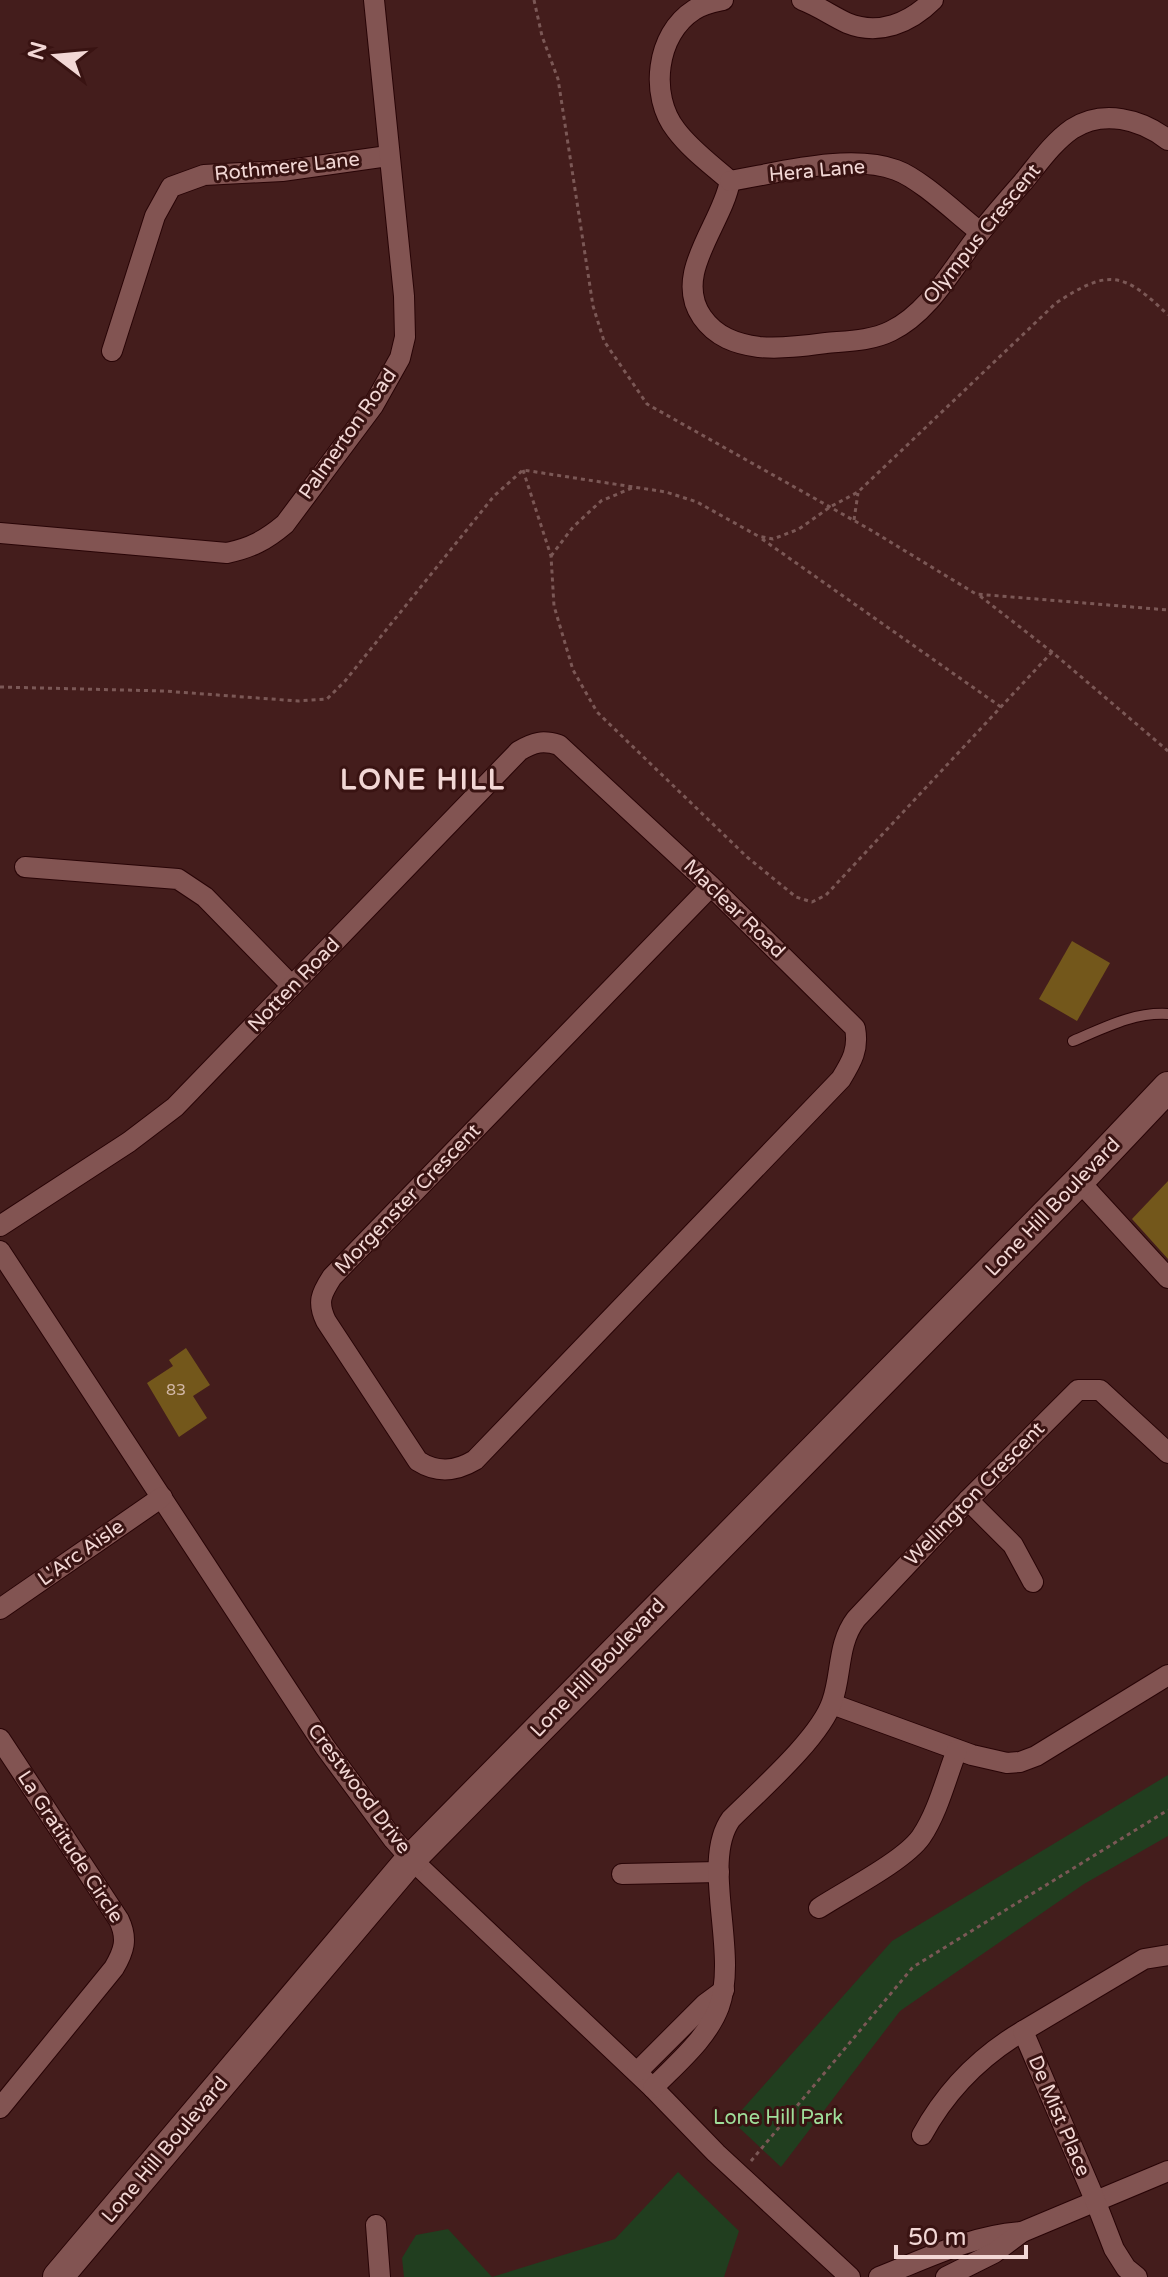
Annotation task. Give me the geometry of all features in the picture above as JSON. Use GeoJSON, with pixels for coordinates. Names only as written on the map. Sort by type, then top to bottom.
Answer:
{"type":"FeatureCollection","features":[{"type":"Feature","properties":{"kind":"street","name":"Palmerton Road"},"geometry":{"type":"LineString","coordinates":[[0,533],[227,553],[249,549],[285,524],[373,406],[400,358],[405,337],[404,296],[374,0]]}},
{"type":"Feature","properties":{"kind":"street"},"geometry":{"type":"LineString","coordinates":[[723,0],[695,9],[676,28],[662,64],[659,91],[675,130],[730,181]]}},
{"type":"Feature","properties":{"kind":"street"},"geometry":{"type":"LineString","coordinates":[[802,0],[849,24],[870,29],[895,26],[915,16],[933,0]]}},
{"type":"Feature","properties":{"kind":"street","name":"Olympus Crescent"},"geometry":{"type":"LineString","coordinates":[[730,181],[720,215],[697,261],[692,291],[699,313],[708,326],[729,340],[783,348],[874,338],[906,323],[925,306],[980,232],[1051,148],[1073,129],[1089,122],[1123,118],[1139,122],[1168,140]]}},
{"type":"Feature","properties":{"kind":"street","name":"Rothmere Lane"},"geometry":{"type":"LineString","coordinates":[[112,351],[155,216],[171,187],[204,175],[282,171],[388,156]]}},
{"type":"Feature","properties":{"kind":"street","name":"Hera Lane"},"geometry":{"type":"LineString","coordinates":[[730,181],[813,168],[877,165],[898,171],[917,183],[980,232]]}},
{"type":"Feature","properties":{"kind":"street","name":"Notten Road"},"geometry":{"type":"LineString","coordinates":[[0,1226],[140,1134],[175,1107],[519,751],[530,744],[545,741],[559,745],[570,753]]}},
{"type":"Feature","properties":{"kind":"street","name":"Maclear Road"},"geometry":{"type":"LineString","coordinates":[[570,753],[855,1028],[858,1041],[856,1051],[841,1079]]}},
{"type":"Feature","properties":{"kind":"street"},"geometry":{"type":"LineString","coordinates":[[25,867],[178,879],[205,897],[292,986]]}},
{"type":"Feature","properties":{"kind":"street","name":"Morgenster Crescent"},"geometry":{"type":"LineString","coordinates":[[711,886],[332,1277],[321,1293],[319,1306],[326,1321],[418,1461],[431,1469],[448,1471],[475,1460],[841,1079]]}},
{"type":"Feature","properties":{"kind":"street","name":"Lone Hill Boulevard"},"geometry":{"type":"LineString","coordinates":[[64,2275],[411,1859],[1168,1087]]}},
{"type":"Feature","properties":{"kind":"street"},"geometry":{"type":"LineString","coordinates":[[1079,1181],[1168,1278]]}},
{"type":"Feature","properties":{"kind":"street","name":"Crestwood Drive"},"geometry":{"type":"LineString","coordinates":[[0,1251],[325,1747],[393,1839],[739,2174],[850,2277]]}},
{"type":"Feature","properties":{"kind":"street","name":"Wellington Crescent"},"geometry":{"type":"LineString","coordinates":[[653,2088],[708,2028],[724,1990],[725,1944],[719,1872],[721,1839],[726,1825],[810,1737],[832,1704],[844,1641],[852,1626],[968,1500],[1078,1390],[1100,1390],[1168,1453]]}},
{"type":"Feature","properties":{"kind":"street","name":"L'Arc Aisle"},"geometry":{"type":"LineString","coordinates":[[0,1609],[162,1497]]}},
{"type":"Feature","properties":{"kind":"street"},"geometry":{"type":"LineString","coordinates":[[968,1500],[1013,1545],[1033,1582]]}},
{"type":"Feature","properties":{"kind":"street"},"geometry":{"type":"LineString","coordinates":[[832,1704],[957,1750],[1007,1763],[1028,1760],[1168,1675]]}},
{"type":"Feature","properties":{"kind":"street","name":"La Gratitude Circle"},"geometry":{"type":"LineString","coordinates":[[0,1739],[119,1920],[125,1941],[114,1968],[0,2108]]}},
{"type":"Feature","properties":{"kind":"street"},"geometry":{"type":"LineString","coordinates":[[819,1908],[903,1853],[919,1839],[928,1825],[957,1750]]}},
{"type":"Feature","properties":{"kind":"street"},"geometry":{"type":"LineString","coordinates":[[622,1874],[719,1872]]}},
{"type":"Feature","properties":{"kind":"street","name":"De Mist Place"},"geometry":{"type":"LineString","coordinates":[[922,2135],[955,2086],[997,2046],[1144,1959],[1168,1955]]}},
{"type":"Feature","properties":{"kind":"street"},"geometry":{"type":"LineString","coordinates":[[637,2072],[705,2004],[724,1990]]}},
{"type":"Feature","properties":{"kind":"street","name":"De Mist Place"},"geometry":{"type":"LineString","coordinates":[[1023,2031],[1114,2249],[1135,2277]]}},
{"type":"Feature","properties":{"kind":"street"},"geometry":{"type":"LineString","coordinates":[[946,2277],[994,2253],[1022,2232],[1168,2171]]}},
{"type":"Feature","properties":{"kind":"street"},"geometry":{"type":"LineString","coordinates":[[376,2225],[380,2277]]}},
{"type":"Feature","properties":{"kind":"street"},"geometry":{"type":"LineString","coordinates":[[879,2277],[969,2242],[1022,2232]]}},
{"type":"Feature","properties":{"kind":"lane"},"geometry":{"type":"LineString","coordinates":[[1073,1041],[1123,1019],[1146,1014],[1168,1014]]}},
{"type":"Feature","properties":{"kind":"path"},"geometry":{"type":"LineString","coordinates":[[534,0],[542,36],[558,79],[593,306],[604,341],[647,404],[854,520],[976,594],[1052,652],[1168,751]]}},
{"type":"Feature","properties":{"kind":"path"},"geometry":{"type":"LineString","coordinates":[[758,536],[773,539],[799,529],[858,492],[1056,303],[1087,283],[1119,278],[1151,299],[1168,315]]}},
{"type":"Feature","properties":{"kind":"path"},"geometry":{"type":"LineString","coordinates":[[523,470],[666,492],[697,502],[758,536],[1001,707]]}},
{"type":"Feature","properties":{"kind":"path"},"geometry":{"type":"LineString","coordinates":[[523,470],[551,556],[554,606],[573,670],[597,712],[747,857],[796,897],[812,902],[826,895],[1052,652]]}},
{"type":"Feature","properties":{"kind":"path"},"geometry":{"type":"LineString","coordinates":[[0,687],[164,691],[298,701],[327,699],[345,681],[494,496],[523,470]]}},
{"type":"Feature","properties":{"kind":"path"},"geometry":{"type":"LineString","coordinates":[[551,556],[573,527],[601,501],[632,488]]}},
{"type":"Feature","properties":{"kind":"path"},"geometry":{"type":"LineString","coordinates":[[854,520],[858,492]]}},
{"type":"Feature","properties":{"kind":"path"},"geometry":{"type":"LineString","coordinates":[[976,594],[1168,610]]}},
{"type":"Feature","properties":{"kind":"path"},"geometry":{"type":"LineString","coordinates":[[739,2174],[913,1967],[1168,1810]]}},
{"type":"Feature","properties":{"kind":"green space","name":"Lone Hill Park"},"geometry":{"type":"Polygon","coordinates":[[[1168,1775],[1168,1836],[1084,1884],[900,2011],[781,2167],[732,2121],[892,1941],[1168,1775]]]}},
{"type":"Feature","properties":{"kind":"green space"},"geometry":{"type":"Polygon","coordinates":[[[678,2172],[739,2231],[724,2277],[492,2277],[615,2239],[678,2172]]]}},
{"type":"Feature","properties":{"kind":"green space"},"geometry":{"type":"Polygon","coordinates":[[[448,2229],[492,2277],[404,2277],[402,2258],[416,2235],[448,2229]]]}},
{"type":"Feature","properties":{"kind":"building"},"geometry":{"type":"Polygon","coordinates":[[[1072,941],[1110,963],[1077,1021],[1039,999],[1072,941]]]}},
{"type":"Feature","properties":{"kind":"building"},"geometry":{"type":"Polygon","coordinates":[[[1168,1181],[1168,1259],[1132,1219],[1168,1181]]]}},
{"type":"Feature","properties":{"kind":"building"},"geometry":{"type":"Polygon","coordinates":[[[186,1348],[210,1385],[193,1396],[207,1418],[179,1437],[147,1383],[173,1366],[169,1360],[186,1348]]]}},
{"type":"Feature","properties":{"kind":"district","name":"LONE HILL"},"geometry":{"type":"Point","coordinates":[423,780]}}]}
